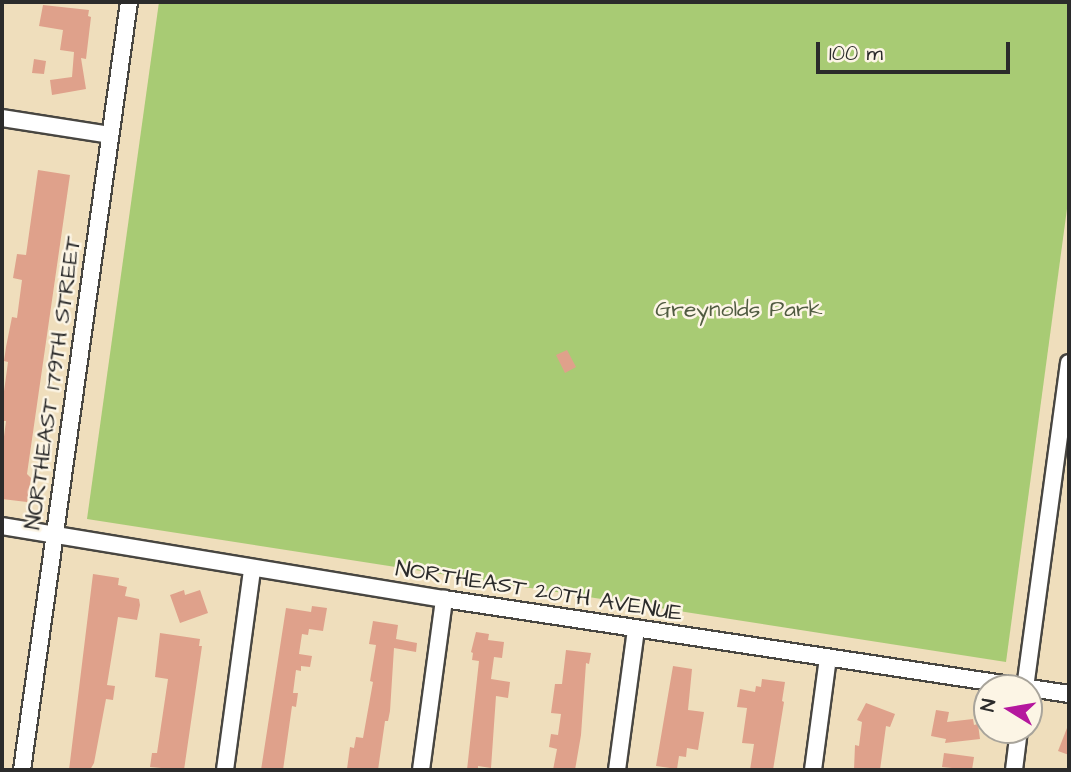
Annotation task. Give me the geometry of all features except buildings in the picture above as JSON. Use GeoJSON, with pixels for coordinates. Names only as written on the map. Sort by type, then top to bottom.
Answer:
{"type":"FeatureCollection","features":[{"type":"Feature","properties":{"kind":"street","name":"NORTHEAST 179TH STREET"},"geometry":{"type":"LineString","coordinates":[[22,770],[129,2]]}},
{"type":"Feature","properties":{"kind":"street"},"geometry":{"type":"LineString","coordinates":[[2,118],[110,135]]}},
{"type":"Feature","properties":{"kind":"street"},"geometry":{"type":"LineString","coordinates":[[1027,674],[1069,363]]}},
{"type":"Feature","properties":{"kind":"street","name":"NORTHEAST 20TH AVENUE"},"geometry":{"type":"LineString","coordinates":[[2,526],[252,569],[973,679]]}},
{"type":"Feature","properties":{"kind":"street"},"geometry":{"type":"LineString","coordinates":[[225,770],[252,569]]}},
{"type":"Feature","properties":{"kind":"street"},"geometry":{"type":"LineString","coordinates":[[421,770],[444,599]]}},
{"type":"Feature","properties":{"kind":"street"},"geometry":{"type":"LineString","coordinates":[[617,770],[636,629]]}},
{"type":"Feature","properties":{"kind":"street"},"geometry":{"type":"LineString","coordinates":[[814,770],[828,658]]}},
{"type":"Feature","properties":{"kind":"street","name":"NORTHEAST 20TH AVENUE"},"geometry":{"type":"LineString","coordinates":[[1043,690],[1069,694]]}},
{"type":"Feature","properties":{"kind":"street"},"geometry":{"type":"LineString","coordinates":[[1014,770],[1017,744]]}},
{"type":"Feature","properties":{"kind":"green space","name":"Greynolds Park"},"geometry":{"type":"Polygon","coordinates":[[[159,2],[1069,2],[1069,194],[1006,662],[87,519],[159,2]]]}}]}
